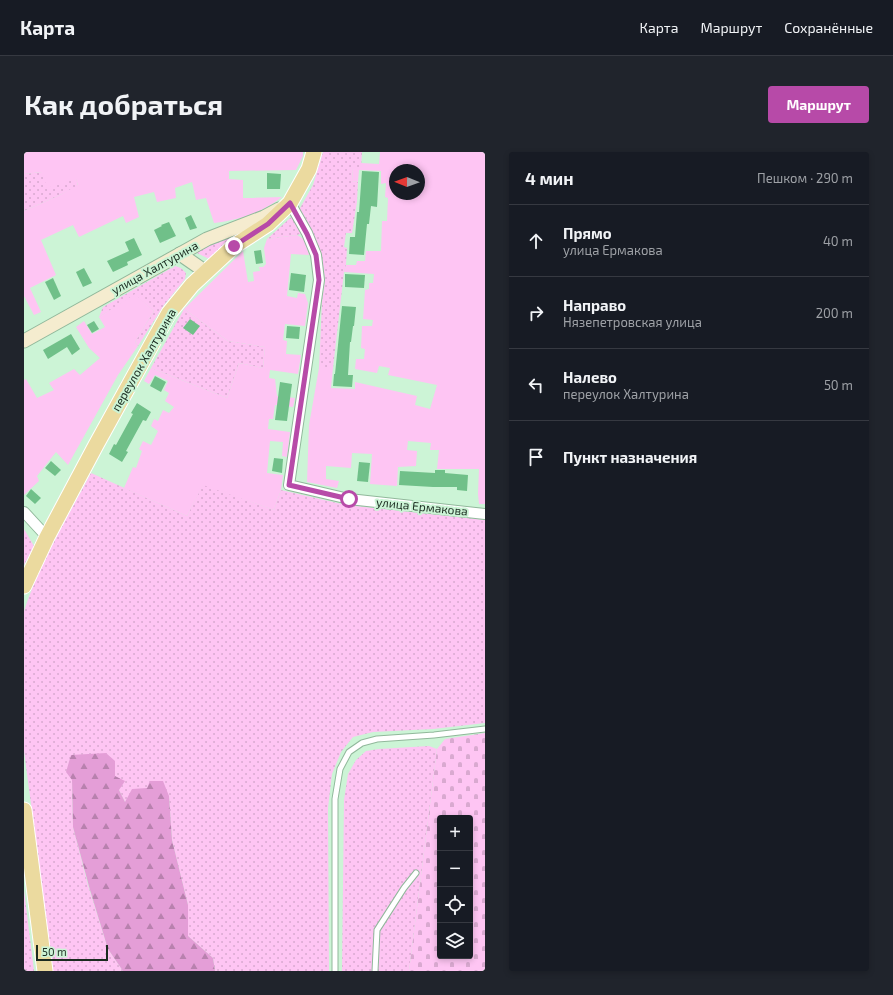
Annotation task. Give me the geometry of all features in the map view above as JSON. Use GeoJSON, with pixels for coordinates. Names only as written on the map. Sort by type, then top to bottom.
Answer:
{"type":"FeatureCollection","features":[{"type":"Feature","properties":{"kind":"main road","name":"переулок Халтурина"},"geometry":{"type":"LineString","coordinates":[[24,586],[47,537],[169,313],[192,285],[234,246],[268,224],[290,203],[309,169],[314,152]]}},
{"type":"Feature","properties":{"kind":"main road"},"geometry":{"type":"LineString","coordinates":[[24,810],[45,971]]}},
{"type":"Feature","properties":{"kind":"street","name":"улица Халтурина"},"geometry":{"type":"LineString","coordinates":[[24,341],[208,239],[264,217],[290,203]]}},
{"type":"Feature","properties":{"kind":"street","name":"улица Ермакова"},"geometry":{"type":"LineString","coordinates":[[290,203],[307,234],[316,255],[319,280],[289,485],[349,499],[485,514]]}},
{"type":"Feature","properties":{"kind":"street"},"geometry":{"type":"LineString","coordinates":[[180,254],[206,272]]}},
{"type":"Feature","properties":{"kind":"street"},"geometry":{"type":"LineString","coordinates":[[24,512],[47,537]]}},
{"type":"Feature","properties":{"kind":"lane"},"geometry":{"type":"LineString","coordinates":[[335,971],[335,799],[340,769],[348,752],[362,743],[377,740],[485,729]]}},
{"type":"Feature","properties":{"kind":"lane"},"geometry":{"type":"LineString","coordinates":[[375,971],[377,930],[404,888],[416,873]]}},
{"type":"Feature","properties":{"kind":"green space"},"geometry":{"type":"Polygon","coordinates":[[[24,152],[303,152],[303,156],[296,170],[229,171],[229,179],[243,180],[243,198],[282,197],[266,208],[250,215],[214,223],[206,198],[196,200],[192,182],[175,188],[176,198],[157,202],[154,192],[134,197],[139,217],[126,223],[123,216],[79,237],[73,225],[41,240],[56,275],[30,288],[41,312],[34,315],[24,296],[24,211],[60,195],[78,185],[76,179],[47,188],[42,172],[24,174],[24,152]]]}},
{"type":"Feature","properties":{"kind":"green space"},"geometry":{"type":"Polygon","coordinates":[[[323,152],[362,152],[361,168],[353,168],[352,181],[358,182],[357,202],[352,233],[346,233],[344,247],[347,248],[346,265],[333,368],[319,368],[322,302],[325,280],[322,257],[318,245],[309,231],[297,235],[267,239],[299,210],[313,185],[323,152]]]}},
{"type":"Feature","properties":{"kind":"green space"},"geometry":{"type":"Polygon","coordinates":[[[380,152],[485,152],[485,504],[479,504],[479,469],[437,469],[439,450],[430,450],[431,443],[408,441],[407,450],[417,451],[416,466],[398,467],[397,486],[370,484],[372,454],[352,453],[351,468],[326,466],[326,479],[339,481],[337,488],[307,482],[309,425],[319,368],[333,368],[331,388],[355,389],[355,382],[417,396],[415,405],[430,409],[437,385],[388,375],[390,368],[379,366],[377,373],[355,369],[356,359],[364,359],[365,349],[361,348],[362,326],[372,326],[373,320],[363,319],[365,290],[369,289],[369,283],[373,283],[374,274],[344,272],[346,265],[356,265],[357,261],[365,261],[366,251],[381,251],[382,221],[387,221],[388,198],[385,197],[386,183],[381,184],[381,171],[359,170],[358,182],[352,181],[353,168],[361,168],[361,163],[379,164],[380,152]]]}},
{"type":"Feature","properties":{"kind":"green space"},"geometry":{"type":"Polygon","coordinates":[[[42,172],[76,178],[78,186],[24,211],[24,174],[42,172]]]}},
{"type":"Feature","properties":{"kind":"green space"},"geometry":{"type":"Polygon","coordinates":[[[250,227],[209,259],[195,252],[217,239],[250,227]]]}},
{"type":"Feature","properties":{"kind":"green space"},"geometry":{"type":"Polygon","coordinates":[[[297,235],[305,240],[309,255],[291,254],[287,296],[297,298],[298,293],[305,294],[308,303],[305,326],[285,324],[283,340],[287,341],[286,354],[301,355],[298,374],[270,370],[269,378],[275,379],[277,396],[295,398],[293,407],[275,405],[273,419],[269,419],[268,429],[290,432],[287,457],[282,456],[283,442],[270,441],[267,473],[283,475],[281,490],[274,510],[203,485],[187,516],[124,488],[133,467],[136,468],[142,451],[139,449],[143,441],[151,445],[158,431],[151,426],[154,419],[158,421],[163,410],[169,413],[174,407],[165,401],[169,393],[164,390],[168,381],[155,375],[149,384],[144,381],[151,368],[227,398],[239,363],[263,368],[265,347],[228,341],[184,309],[243,251],[248,282],[254,281],[253,272],[260,271],[259,267],[263,267],[266,264],[264,248],[267,239],[297,235]]]}},
{"type":"Feature","properties":{"kind":"green space"},"geometry":{"type":"Polygon","coordinates":[[[175,266],[181,268],[186,273],[185,279],[164,305],[138,346],[135,342],[154,311],[135,295],[99,317],[103,307],[175,266]]]}},
{"type":"Feature","properties":{"kind":"green space"},"geometry":{"type":"Polygon","coordinates":[[[135,294],[154,311],[135,342],[138,346],[118,375],[68,465],[56,452],[37,476],[39,481],[24,495],[24,380],[26,379],[37,398],[54,390],[49,383],[74,369],[80,375],[100,358],[89,348],[76,327],[84,321],[92,334],[105,327],[99,317],[135,294]]]}},
{"type":"Feature","properties":{"kind":"green space"},"geometry":{"type":"Polygon","coordinates":[[[184,309],[228,341],[265,347],[263,368],[239,363],[227,398],[151,368],[184,309]]]}},
{"type":"Feature","properties":{"kind":"green space"},"geometry":{"type":"Polygon","coordinates":[[[91,473],[187,516],[203,484],[274,510],[281,490],[346,505],[485,520],[485,723],[433,729],[373,732],[353,737],[341,752],[332,774],[328,808],[329,971],[215,971],[213,958],[188,936],[188,905],[172,840],[169,796],[147,788],[125,802],[119,790],[72,780],[73,827],[88,885],[108,949],[123,971],[53,971],[24,751],[24,611],[30,593],[46,558],[91,473]]]}},
{"type":"Feature","properties":{"kind":"green space"},"geometry":{"type":"Polygon","coordinates":[[[24,529],[34,546],[24,565],[24,529]]]}},
{"type":"Feature","properties":{"kind":"green space"},"geometry":{"type":"Polygon","coordinates":[[[485,733],[485,971],[409,971],[437,749],[445,739],[485,733]]]}},
{"type":"Feature","properties":{"kind":"green space"},"geometry":{"type":"Polygon","coordinates":[[[429,746],[437,749],[409,971],[342,971],[344,800],[348,774],[356,760],[366,751],[429,746]]]}},
{"type":"Feature","properties":{"kind":"green space"},"geometry":{"type":"Polygon","coordinates":[[[106,753],[115,761],[115,776],[125,781],[119,790],[125,802],[132,789],[147,788],[150,781],[163,781],[169,796],[172,840],[188,905],[188,936],[213,958],[215,971],[123,971],[108,949],[73,827],[72,780],[66,772],[71,755],[106,753]]]}},
{"type":"Feature","properties":{"kind":"green space"},"geometry":{"type":"Polygon","coordinates":[[[24,890],[34,971],[24,971],[24,890]]]}},
{"type":"Feature","properties":{"kind":"building"},"geometry":{"type":"Polygon","coordinates":[[[362,171],[379,172],[377,207],[371,206],[369,224],[367,224],[364,255],[349,254],[350,237],[355,237],[357,212],[359,212],[362,171]]]}},
{"type":"Feature","properties":{"kind":"building"},"geometry":{"type":"Polygon","coordinates":[[[267,173],[281,174],[280,189],[267,189],[267,173]]]}},
{"type":"Feature","properties":{"kind":"building"},"geometry":{"type":"Polygon","coordinates":[[[191,215],[197,228],[190,230],[185,218],[191,215]]]}},
{"type":"Feature","properties":{"kind":"building"},"geometry":{"type":"Polygon","coordinates":[[[169,222],[176,236],[160,243],[154,230],[169,222]]]}},
{"type":"Feature","properties":{"kind":"building"},"geometry":{"type":"Polygon","coordinates":[[[134,238],[142,255],[127,262],[128,265],[113,272],[107,261],[129,251],[125,242],[134,238]]]}},
{"type":"Feature","properties":{"kind":"building"},"geometry":{"type":"Polygon","coordinates":[[[261,250],[263,263],[256,264],[254,251],[261,250]]]}},
{"type":"Feature","properties":{"kind":"building"},"geometry":{"type":"Polygon","coordinates":[[[84,268],[92,283],[83,287],[76,272],[84,268]]]}},
{"type":"Feature","properties":{"kind":"building"},"geometry":{"type":"Polygon","coordinates":[[[291,273],[306,275],[304,292],[289,290],[291,273]]]}},
{"type":"Feature","properties":{"kind":"building"},"geometry":{"type":"Polygon","coordinates":[[[345,274],[365,275],[364,288],[345,287],[345,274]]]}},
{"type":"Feature","properties":{"kind":"building"},"geometry":{"type":"Polygon","coordinates":[[[53,278],[61,296],[54,300],[45,282],[53,278]]]}},
{"type":"Feature","properties":{"kind":"building"},"geometry":{"type":"Polygon","coordinates":[[[342,306],[356,307],[354,326],[350,342],[348,375],[353,375],[352,387],[333,386],[342,306]]]}},
{"type":"Feature","properties":{"kind":"building"},"geometry":{"type":"Polygon","coordinates":[[[190,319],[200,326],[193,335],[183,328],[190,319]]]}},
{"type":"Feature","properties":{"kind":"building"},"geometry":{"type":"Polygon","coordinates":[[[94,321],[99,329],[92,333],[87,325],[94,321]]]}},
{"type":"Feature","properties":{"kind":"building"},"geometry":{"type":"Polygon","coordinates":[[[287,326],[300,327],[299,339],[286,338],[287,326]]]}},
{"type":"Feature","properties":{"kind":"building"},"geometry":{"type":"Polygon","coordinates":[[[71,334],[80,349],[72,355],[67,347],[48,359],[43,350],[71,334]]]}},
{"type":"Feature","properties":{"kind":"building"},"geometry":{"type":"Polygon","coordinates":[[[155,376],[166,382],[161,392],[150,386],[155,376]]]}},
{"type":"Feature","properties":{"kind":"building"},"geometry":{"type":"Polygon","coordinates":[[[280,382],[292,384],[287,421],[275,420],[280,382]]]}},
{"type":"Feature","properties":{"kind":"building"},"geometry":{"type":"Polygon","coordinates":[[[137,403],[151,412],[146,421],[143,420],[126,451],[128,452],[122,462],[109,454],[114,444],[116,445],[133,414],[131,413],[137,403]]]}},
{"type":"Feature","properties":{"kind":"building"},"geometry":{"type":"Polygon","coordinates":[[[274,458],[283,459],[282,473],[272,471],[274,458]]]}},
{"type":"Feature","properties":{"kind":"building"},"geometry":{"type":"Polygon","coordinates":[[[51,461],[61,470],[55,476],[45,468],[51,461]]]}},
{"type":"Feature","properties":{"kind":"building"},"geometry":{"type":"Polygon","coordinates":[[[359,462],[370,463],[368,482],[357,481],[359,462]]]}},
{"type":"Feature","properties":{"kind":"building"},"geometry":{"type":"Polygon","coordinates":[[[435,470],[445,470],[445,473],[468,475],[467,491],[457,490],[457,487],[399,485],[400,471],[435,473],[435,470]]]}},
{"type":"Feature","properties":{"kind":"building"},"geometry":{"type":"Polygon","coordinates":[[[31,489],[41,498],[35,504],[26,496],[31,489]]]}},
{"type":"Feature","properties":{"kind":"route"},"geometry":{"type":"LineString","coordinates":[[234,246],[268,224],[290,203],[307,234],[316,255],[319,280],[289,485],[349,499]]}}]}
